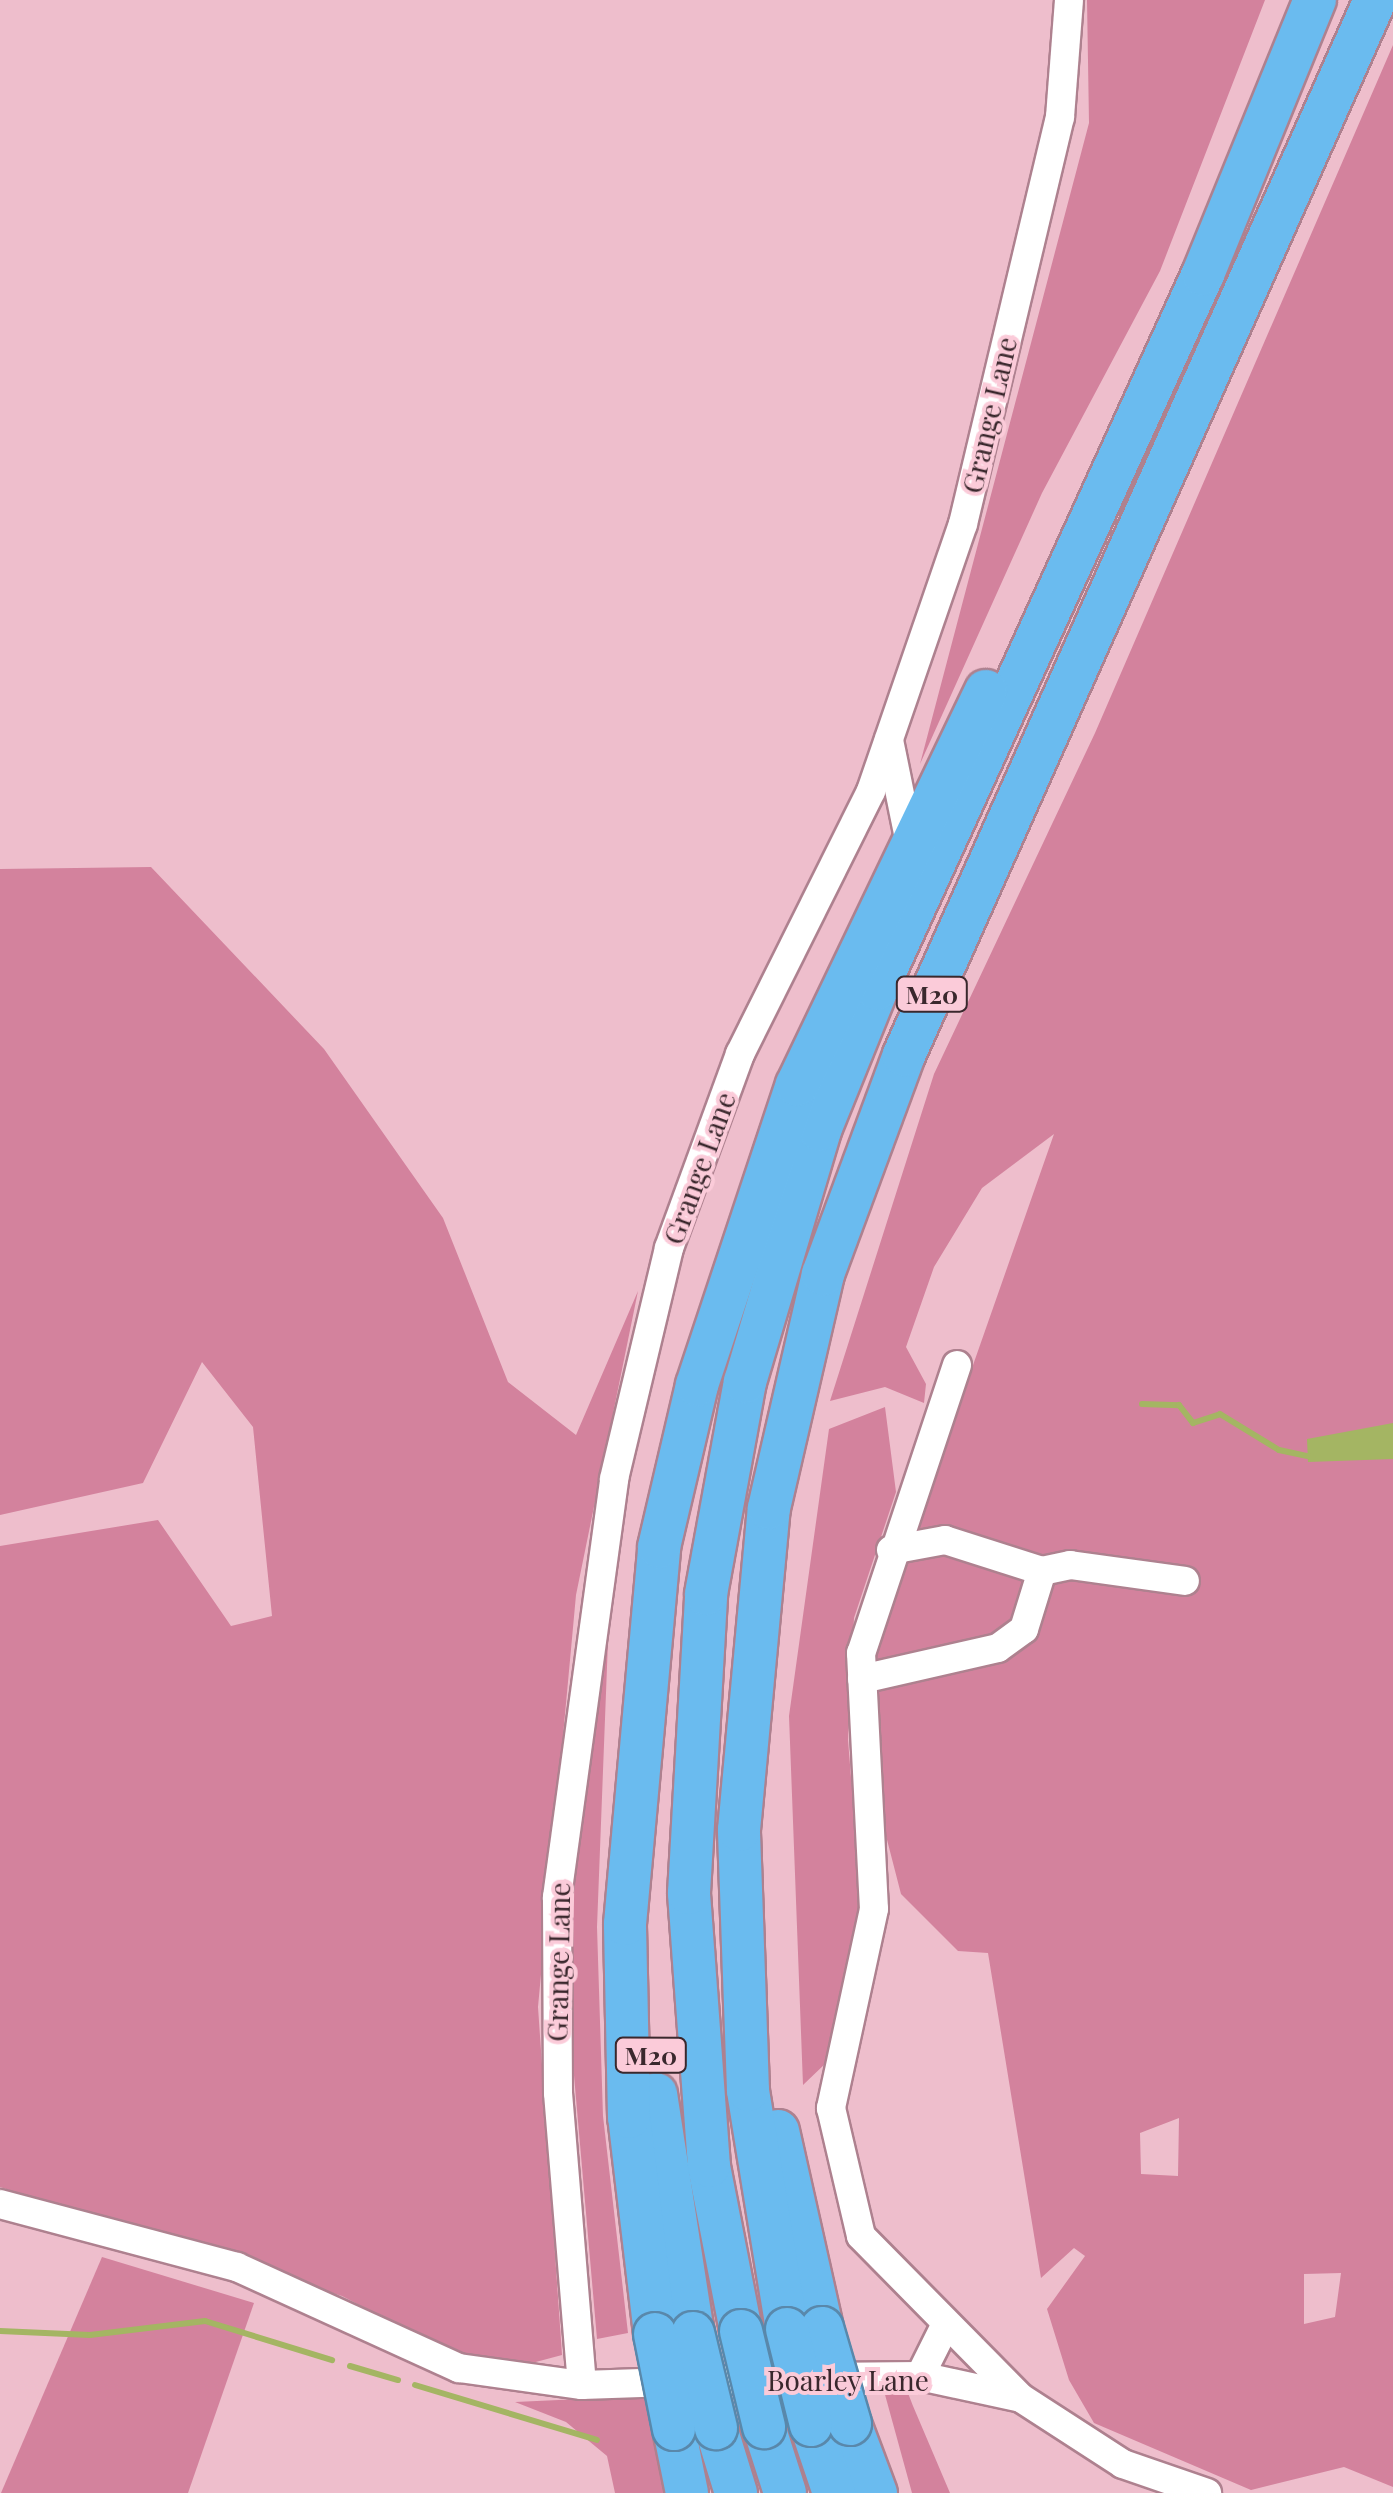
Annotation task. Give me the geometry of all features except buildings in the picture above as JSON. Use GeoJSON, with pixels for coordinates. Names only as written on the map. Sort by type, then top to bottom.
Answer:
{"type":"FeatureCollection","features":[{"type":"Feature","properties":{"kind":"highway","name":"M20"},"geometry":{"type":"LineString","coordinates":[[785,2493],[741,2331],[709,2166],[689,1894],[693,1728],[722,1495],[745,1382],[820,1130],[1316,0]]}},
{"type":"Feature","properties":{"kind":"highway","name":"M20"},"geometry":{"type":"LineString","coordinates":[[834,2493],[831,2425],[804,2329],[748,2090],[740,1955],[742,1740],[761,1574],[823,1274],[904,1055],[1376,0]]}},
{"type":"Feature","properties":{"kind":"highway","name":"M20"},"geometry":{"type":"LineString","coordinates":[[686,2493],[674,2430],[674,2333],[626,2051],[636,1775],[648,1617],[697,1384],[796,1086],[909,838],[1012,643],[1080,544]]}},
{"type":"Feature","properties":{"kind":"highway","name":"M20"},"geometry":{"type":"LineString","coordinates":[[674,2333],[716,2428],[736,2493]]}},
{"type":"Feature","properties":{"kind":"highway","name":"M20"},"geometry":{"type":"LineString","coordinates":[[831,2425],[876,2493]]}},
{"type":"Feature","properties":{"kind":"street","name":"Grange Lane"},"geometry":{"type":"LineString","coordinates":[[582,2385],[558,2093],[557,1898],[614,1479],[669,1248],[740,1054],[889,739],[963,524],[1060,116],[1069,0]]}},
{"type":"Feature","properties":{"kind":"street"},"geometry":{"type":"LineString","coordinates":[[889,739],[909,838]]}},
{"type":"Feature","properties":{"kind":"street"},"geometry":{"type":"LineString","coordinates":[[957,1364],[873,1596],[862,1679],[874,1908],[864,1977],[833,2072],[836,2147],[861,2236],[1020,2398]]}},
{"type":"Feature","properties":{"kind":"street"},"geometry":{"type":"LineString","coordinates":[[891,1550],[945,1540],[1042,1572],[1070,1565],[1185,1581]]}},
{"type":"Feature","properties":{"kind":"street"},"geometry":{"type":"LineString","coordinates":[[862,1679],[998,1648],[1024,1629],[1042,1572]]}},
{"type":"Feature","properties":{"kind":"street","name":"Boarley Lane"},"geometry":{"type":"LineString","coordinates":[[0,2204],[238,2267],[459,2368],[582,2385],[920,2376],[1020,2398],[1123,2464],[1207,2493]]}},
{"type":"Feature","properties":{"kind":"street"},"geometry":{"type":"LineString","coordinates":[[920,2376],[946,2324]]}},
{"type":"Feature","properties":{"kind":"shaded area"},"geometry":{"type":"Polygon","coordinates":[[[1087,0],[1265,0],[1160,271],[1042,493],[920,764],[1089,123],[1087,0]]]}},
{"type":"Feature","properties":{"kind":"shaded area"},"geometry":{"type":"Polygon","coordinates":[[[1393,45],[1393,2487],[1344,2467],[1251,2490],[1094,2423],[1069,2380],[1047,2309],[1085,2256],[1074,2248],[1041,2278],[988,1953],[958,1951],[901,1894],[876,1797],[870,1659],[1054,1134],[982,1188],[934,1267],[906,1347],[926,1384],[924,1403],[885,1387],[830,1401],[934,1074],[1095,733],[1393,45]],[[1179,2118],[1140,2133],[1141,2174],[1178,2176],[1179,2118]],[[1341,2273],[1304,2274],[1304,2324],[1335,2317],[1341,2273]]]}},
{"type":"Feature","properties":{"kind":"shaded area"},"geometry":{"type":"Polygon","coordinates":[[[151,867],[324,1049],[443,1218],[508,1382],[576,1435],[638,1291],[576,1595],[538,2007],[562,2355],[517,2367],[464,2359],[342,2296],[0,2187],[0,1546],[158,1520],[231,1626],[272,1616],[253,1427],[202,1362],[143,1483],[0,1515],[0,869],[151,867]]]}},
{"type":"Feature","properties":{"kind":"shaded area"},"geometry":{"type":"Polygon","coordinates":[[[885,1407],[896,1492],[854,1618],[848,1740],[862,1913],[827,2062],[803,2085],[789,1716],[829,1429],[885,1407]]]}},
{"type":"Feature","properties":{"kind":"shaded area"},"geometry":{"type":"Polygon","coordinates":[[[1393,1423],[1393,1459],[1308,1462],[1307,1439],[1393,1423]]]}},
{"type":"Feature","properties":{"kind":"shaded area"},"geometry":{"type":"Polygon","coordinates":[[[609,1615],[597,1927],[603,2116],[628,2333],[597,2339],[569,2018],[577,1783],[609,1615]]]}},
{"type":"Feature","properties":{"kind":"shaded area"},"geometry":{"type":"Polygon","coordinates":[[[102,2257],[254,2303],[188,2493],[1,2493],[102,2257]]]}},
{"type":"Feature","properties":{"kind":"shaded area"},"geometry":{"type":"Polygon","coordinates":[[[906,2388],[950,2493],[912,2493],[884,2391],[906,2388]]]}},
{"type":"Feature","properties":{"kind":"shaded area"},"geometry":{"type":"Polygon","coordinates":[[[646,2396],[668,2493],[615,2493],[607,2456],[566,2422],[515,2402],[646,2396]]]}},
{"type":"Feature","properties":{"kind":"waterway"},"geometry":{"type":"LineString","coordinates":[[1142,1404],[1179,1405],[1193,1423],[1220,1414],[1279,1450],[1312,1457]]}},
{"type":"Feature","properties":{"kind":"waterway"},"geometry":{"type":"LineString","coordinates":[[0,2331],[90,2335],[205,2321],[332,2360]]}},
{"type":"Feature","properties":{"kind":"waterway"},"geometry":{"type":"LineString","coordinates":[[350,2366],[398,2380]]}},
{"type":"Feature","properties":{"kind":"waterway"},"geometry":{"type":"LineString","coordinates":[[415,2385],[597,2440]]}}]}
